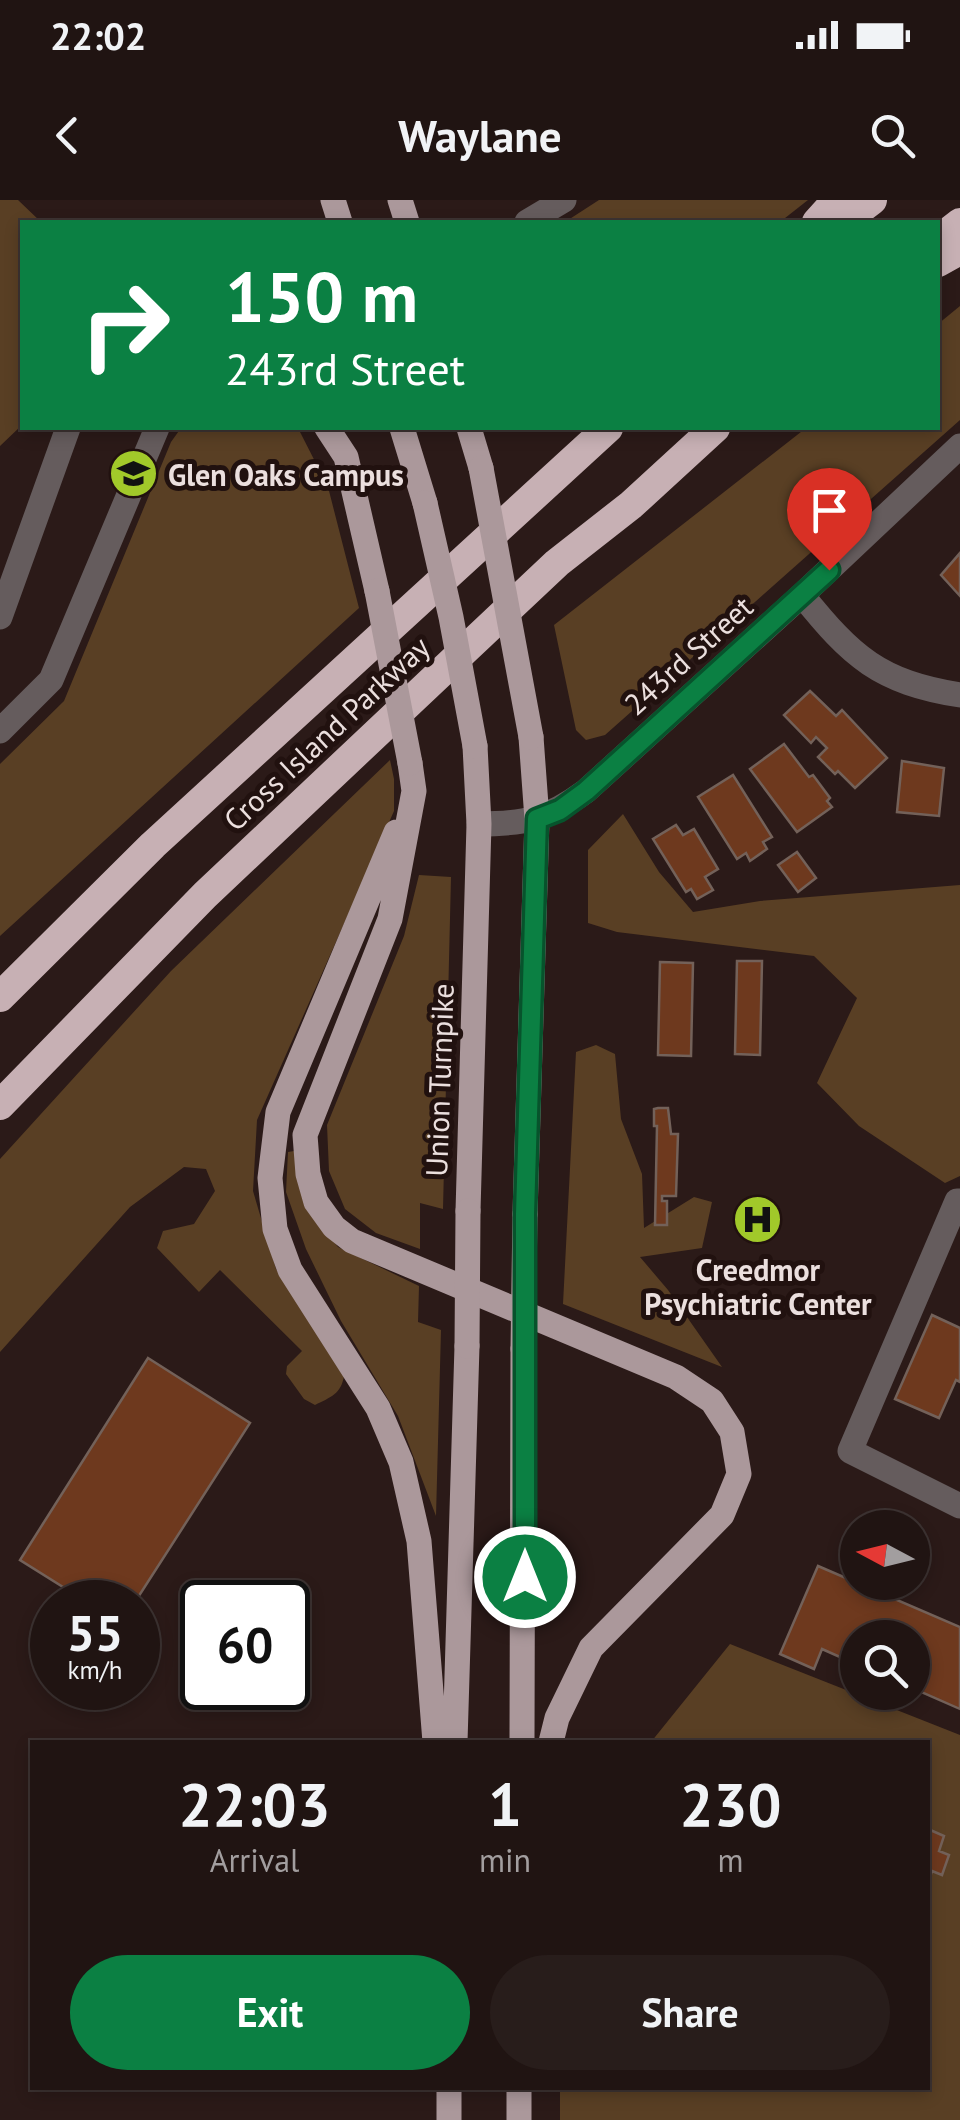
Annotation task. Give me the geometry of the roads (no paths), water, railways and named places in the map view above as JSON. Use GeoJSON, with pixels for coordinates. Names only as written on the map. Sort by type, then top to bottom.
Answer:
{"type":"FeatureCollection","features":[{"type":"Feature","properties":{"kind":"highway"},"geometry":{"type":"LineString","coordinates":[[820,220],[837,200]]}},
{"type":"Feature","properties":{"kind":"highway"},"geometry":{"type":"LineString","coordinates":[[846,220],[872,200]]}},
{"type":"Feature","properties":{"kind":"highway"},"geometry":{"type":"LineString","coordinates":[[940,238],[960,223]]}},
{"type":"Feature","properties":{"kind":"highway","name":"Cross Island Parkway"},"geometry":{"type":"LineString","coordinates":[[0,997],[153,844],[606,430]]}},
{"type":"Feature","properties":{"kind":"highway","name":"Cross Island Parkway"},"geometry":{"type":"LineString","coordinates":[[0,1105],[205,894],[557,563],[631,505],[713,430]]}},
{"type":"Feature","properties":{"kind":"highway"},"geometry":{"type":"LineString","coordinates":[[0,984],[153,844]]}},
{"type":"Feature","properties":{"kind":"main road"},"geometry":{"type":"LineString","coordinates":[[328,430],[346,458],[377,591],[414,790],[390,920],[305,1135],[308,1174],[316,1202],[334,1226],[352,1241],[676,1377],[712,1401],[732,1432],[738,1474],[722,1515],[591,1648],[557,1718],[552,1740]]}},
{"type":"Feature","properties":{"kind":"main road","name":"Union Turnpike"},"geometry":{"type":"LineString","coordinates":[[403,430],[425,503],[475,746],[479,824],[455,1740]]}},
{"type":"Feature","properties":{"kind":"main road"},"geometry":{"type":"LineString","coordinates":[[470,430],[482,468],[531,737],[537,819],[525,1214],[522,1740]]}},
{"type":"Feature","properties":{"kind":"main road"},"geometry":{"type":"LineString","coordinates":[[414,790],[278,1112],[270,1178],[276,1229],[290,1270],[378,1408],[401,1462],[419,1542],[435,1740]]}},
{"type":"Feature","properties":{"kind":"main road"},"geometry":{"type":"LineString","coordinates":[[449,2090],[449,2120]]}},
{"type":"Feature","properties":{"kind":"main road"},"geometry":{"type":"LineString","coordinates":[[519,2090],[520,2120]]}},
{"type":"Feature","properties":{"kind":"street"},"geometry":{"type":"LineString","coordinates":[[530,220],[564,200]]}},
{"type":"Feature","properties":{"kind":"street"},"geometry":{"type":"LineString","coordinates":[[0,617],[67,430]]}},
{"type":"Feature","properties":{"kind":"street"},"geometry":{"type":"LineString","coordinates":[[0,731],[51,680],[156,430]]}},
{"type":"Feature","properties":{"kind":"street","name":"243rd Street"},"geometry":{"type":"LineString","coordinates":[[479,824],[537,819],[560,810],[586,791],[960,446]]}},
{"type":"Feature","properties":{"kind":"street"},"geometry":{"type":"LineString","coordinates":[[802,595],[863,661],[910,684],[960,695]]}},
{"type":"Feature","properties":{"kind":"street"},"geometry":{"type":"LineString","coordinates":[[960,1202],[957,1201],[850,1451],[960,1506]]}},
{"type":"Feature","properties":{"kind":"place","name":"Glen Oaks Campus"},"geometry":{"type":"Point","coordinates":[133,474]}},
{"type":"Feature","properties":{"kind":"place","name":"Creedmor Psychiatric Center"},"geometry":{"type":"Point","coordinates":[758,1220]}}]}
